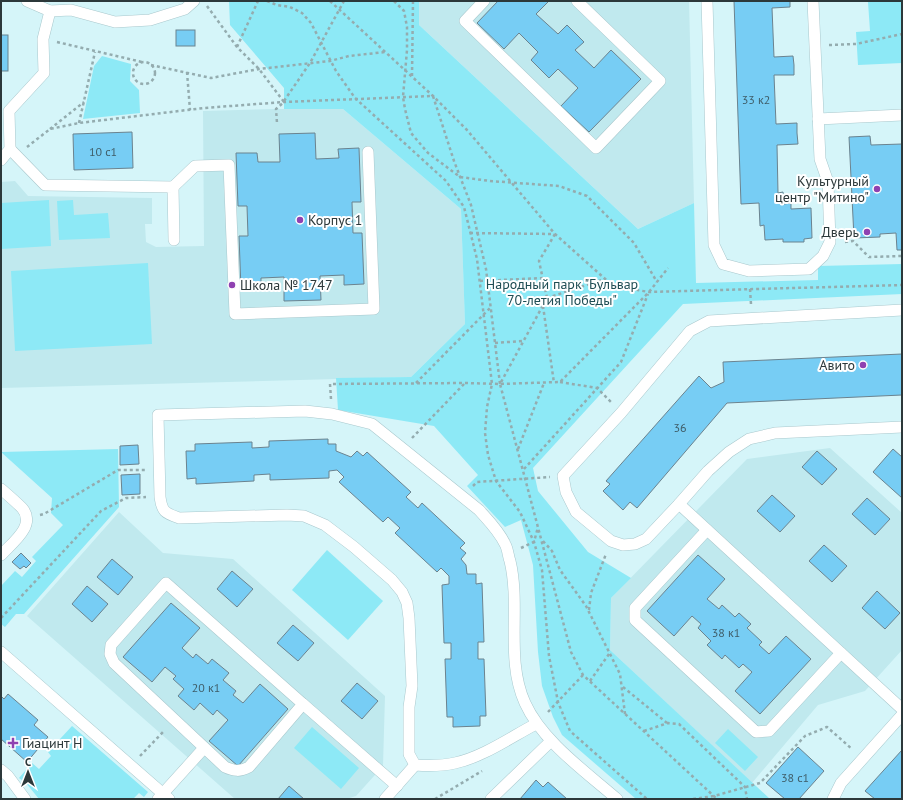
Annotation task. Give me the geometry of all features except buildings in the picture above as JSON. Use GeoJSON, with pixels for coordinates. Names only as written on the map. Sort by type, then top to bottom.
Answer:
{"type":"FeatureCollection","features":[{"type":"Feature","properties":{"kind":"lane"},"geometry":{"type":"LineString","coordinates":[[27,1],[50,11],[71,10],[115,22],[150,20],[185,9],[194,1]]}},
{"type":"Feature","properties":{"kind":"lane"},"geometry":{"type":"LineString","coordinates":[[484,1],[465,21],[596,148],[660,81],[577,1]]}},
{"type":"Feature","properties":{"kind":"lane"},"geometry":{"type":"LineString","coordinates":[[707,1],[714,244],[723,264],[749,271],[809,269],[823,256],[830,242],[828,182],[820,159],[813,1]]}},
{"type":"Feature","properties":{"kind":"lane"},"geometry":{"type":"LineString","coordinates":[[1,160],[10,149],[9,111],[44,73],[43,39],[50,11]]}},
{"type":"Feature","properties":{"kind":"lane"},"geometry":{"type":"LineString","coordinates":[[818,119],[902,115]]}},
{"type":"Feature","properties":{"kind":"lane"},"geometry":{"type":"LineString","coordinates":[[10,149],[46,184],[173,187],[195,166],[229,165],[235,314],[374,309],[368,152]]}},
{"type":"Feature","properties":{"kind":"lane"},"geometry":{"type":"LineString","coordinates":[[173,187],[174,240]]}},
{"type":"Feature","properties":{"kind":"lane"},"geometry":{"type":"LineString","coordinates":[[902,310],[709,321],[690,331],[621,413],[563,476],[566,492],[576,512],[611,541],[623,545],[635,544],[646,540],[680,504],[708,471],[729,452],[749,439],[775,433],[902,427]]}},
{"type":"Feature","properties":{"kind":"lane"},"geometry":{"type":"LineString","coordinates":[[415,765],[409,754],[409,707],[412,686],[409,618],[407,603],[402,592],[392,580],[354,547],[324,525],[304,516],[287,515],[179,518],[170,515],[162,508],[160,497],[158,415],[305,411],[332,414],[372,424],[479,510],[492,524],[505,544],[508,554],[513,575],[516,674],[525,702],[536,724],[551,740],[617,799]]}},
{"type":"Feature","properties":{"kind":"lane"},"geometry":{"type":"LineString","coordinates":[[1,489],[24,510],[28,518],[25,529],[1,555]]}},
{"type":"Feature","properties":{"kind":"lane"},"geometry":{"type":"LineString","coordinates":[[680,504],[902,709]]}},
{"type":"Feature","properties":{"kind":"lane"},"geometry":{"type":"LineString","coordinates":[[707,530],[635,608],[635,620],[756,732],[769,731],[841,653]]}},
{"type":"Feature","properties":{"kind":"lane"},"geometry":{"type":"LineString","coordinates":[[303,704],[249,767],[242,771],[234,770],[225,767],[114,663],[110,654],[111,644],[166,583],[397,786]]}},
{"type":"Feature","properties":{"kind":"lane"},"geometry":{"type":"LineString","coordinates":[[1,652],[131,766],[163,797],[204,748]]}},
{"type":"Feature","properties":{"kind":"lane"},"geometry":{"type":"LineString","coordinates":[[833,799],[841,783],[902,715]]}},
{"type":"Feature","properties":{"kind":"lane"},"geometry":{"type":"LineString","coordinates":[[415,765],[428,766],[455,763],[477,756],[536,724]]}},
{"type":"Feature","properties":{"kind":"lane"},"geometry":{"type":"LineString","coordinates":[[492,799],[551,740]]}},
{"type":"Feature","properties":{"kind":"lane"},"geometry":{"type":"LineString","coordinates":[[385,799],[415,765]]}},
{"type":"Feature","properties":{"kind":"lane"},"geometry":{"type":"LineString","coordinates":[[1,770],[8,776],[25,799]]}},
{"type":"Feature","properties":{"kind":"path"},"geometry":{"type":"LineString","coordinates":[[203,1],[237,46],[259,69],[284,102]]}},
{"type":"Feature","properties":{"kind":"path"},"geometry":{"type":"LineString","coordinates":[[237,46],[258,1]]}},
{"type":"Feature","properties":{"kind":"path"},"geometry":{"type":"LineString","coordinates":[[267,1],[277,5],[290,7],[302,13],[311,23],[336,71],[355,98],[446,181],[464,207],[477,259],[492,384],[487,407],[485,432],[488,455],[496,481],[520,512],[534,542],[542,570],[549,656],[558,702],[570,731],[647,799]]}},
{"type":"Feature","properties":{"kind":"path"},"geometry":{"type":"LineString","coordinates":[[330,1],[412,76],[467,130],[555,234],[613,286],[648,292],[902,285]]}},
{"type":"Feature","properties":{"kind":"path"},"geometry":{"type":"LineString","coordinates":[[277,123],[276,109],[284,102],[310,63],[344,1]]}},
{"type":"Feature","properties":{"kind":"path"},"geometry":{"type":"LineString","coordinates":[[394,1],[404,11],[407,27],[403,97],[405,109],[411,133],[428,153],[460,177],[512,183],[559,186],[587,196],[634,243],[657,282]]}},
{"type":"Feature","properties":{"kind":"path"},"geometry":{"type":"LineString","coordinates":[[412,76],[413,1]]}},
{"type":"Feature","properties":{"kind":"path"},"geometry":{"type":"LineString","coordinates":[[815,46],[856,44],[902,34]]}},
{"type":"Feature","properties":{"kind":"path"},"geometry":{"type":"LineString","coordinates":[[43,39],[211,78],[259,69],[385,52]]}},
{"type":"Feature","properties":{"kind":"path"},"geometry":{"type":"LineString","coordinates":[[79,123],[95,52]]}},
{"type":"Feature","properties":{"kind":"path"},"geometry":{"type":"LineString","coordinates":[[142,62],[137,64],[132,72],[133,77],[141,84],[150,82],[153,78],[155,73],[151,65]]}},
{"type":"Feature","properties":{"kind":"path"},"geometry":{"type":"LineString","coordinates":[[187,72],[190,110]]}},
{"type":"Feature","properties":{"kind":"path"},"geometry":{"type":"LineString","coordinates":[[50,129],[79,123],[190,110],[284,102],[433,96]]}},
{"type":"Feature","properties":{"kind":"path"},"geometry":{"type":"LineString","coordinates":[[433,96],[471,205],[478,232],[488,281],[500,384],[524,469],[571,652],[583,675],[718,799]]}},
{"type":"Feature","properties":{"kind":"path"},"geometry":{"type":"LineString","coordinates":[[10,149],[29,146],[84,102]]}},
{"type":"Feature","properties":{"kind":"path"},"geometry":{"type":"LineString","coordinates":[[470,233],[555,234]]}},
{"type":"Feature","properties":{"kind":"path"},"geometry":{"type":"LineString","coordinates":[[500,384],[547,298],[539,261],[555,234]]}},
{"type":"Feature","properties":{"kind":"path"},"geometry":{"type":"LineString","coordinates":[[843,242],[854,241],[869,257],[902,256]]}},
{"type":"Feature","properties":{"kind":"path"},"geometry":{"type":"LineString","coordinates":[[560,382],[648,292],[668,268]]}},
{"type":"Feature","properties":{"kind":"path"},"geometry":{"type":"LineString","coordinates":[[480,281],[543,278]]}},
{"type":"Feature","properties":{"kind":"path"},"geometry":{"type":"LineString","coordinates":[[547,298],[605,279]]}},
{"type":"Feature","properties":{"kind":"path"},"geometry":{"type":"LineString","coordinates":[[524,469],[621,362],[648,292]]}},
{"type":"Feature","properties":{"kind":"path"},"geometry":{"type":"LineString","coordinates":[[543,305],[554,382]]}},
{"type":"Feature","properties":{"kind":"path"},"geometry":{"type":"LineString","coordinates":[[415,383],[491,307]]}},
{"type":"Feature","properties":{"kind":"path"},"geometry":{"type":"LineString","coordinates":[[495,343],[522,342]]}},
{"type":"Feature","properties":{"kind":"path"},"geometry":{"type":"LineString","coordinates":[[332,414],[330,384],[500,384],[554,382],[597,388],[621,413]]}},
{"type":"Feature","properties":{"kind":"path"},"geometry":{"type":"LineString","coordinates":[[402,448],[466,383]]}},
{"type":"Feature","properties":{"kind":"path"},"geometry":{"type":"LineString","coordinates":[[518,450],[544,383]]}},
{"type":"Feature","properties":{"kind":"path"},"geometry":{"type":"LineString","coordinates":[[28,518],[44,514],[118,470],[160,469]]}},
{"type":"Feature","properties":{"kind":"path"},"geometry":{"type":"LineString","coordinates":[[462,496],[477,482],[563,476]]}},
{"type":"Feature","properties":{"kind":"path"},"geometry":{"type":"LineString","coordinates":[[1,618],[101,511],[126,498],[160,497]]}},
{"type":"Feature","properties":{"kind":"path"},"geometry":{"type":"LineString","coordinates":[[534,542],[538,526]]}},
{"type":"Feature","properties":{"kind":"path"},"geometry":{"type":"LineString","coordinates":[[541,539],[552,551],[560,570],[589,611],[620,674],[625,714]]}},
{"type":"Feature","properties":{"kind":"path"},"geometry":{"type":"LineString","coordinates":[[589,611],[591,593],[611,541]]}},
{"type":"Feature","properties":{"kind":"path"},"geometry":{"type":"LineString","coordinates":[[508,554],[534,542]]}},
{"type":"Feature","properties":{"kind":"path"},"geometry":{"type":"LineString","coordinates":[[590,681],[610,654]]}},
{"type":"Feature","properties":{"kind":"path"},"geometry":{"type":"LineString","coordinates":[[536,724],[583,675]]}},
{"type":"Feature","properties":{"kind":"path"},"geometry":{"type":"LineString","coordinates":[[622,686],[668,723]]}},
{"type":"Feature","properties":{"kind":"path"},"geometry":{"type":"LineString","coordinates":[[131,766],[174,720]]}},
{"type":"Feature","properties":{"kind":"path"},"geometry":{"type":"LineString","coordinates":[[644,731],[668,723],[679,724],[745,787],[747,799]]}},
{"type":"Feature","properties":{"kind":"path"},"geometry":{"type":"LineString","coordinates":[[693,799],[714,796],[760,783],[804,736],[827,727],[863,759]]}},
{"type":"Feature","properties":{"kind":"path"},"geometry":{"type":"LineString","coordinates":[[435,799],[486,769]]}},
{"type":"Feature","properties":{"kind":"shaded area"},"geometry":{"type":"Polygon","coordinates":[[[419,1],[689,1],[694,203],[638,229],[419,25],[419,1]]]}},
{"type":"Feature","properties":{"kind":"shaded area","name":"Школа № 1747"},"geometry":{"type":"Polygon","coordinates":[[[343,109],[461,209],[465,324],[411,377],[1,388],[1,182],[15,181],[28,196],[152,198],[152,224],[145,224],[146,242],[156,247],[204,246],[203,111],[343,109]]]}},
{"type":"Feature","properties":{"kind":"shaded area"},"geometry":{"type":"Polygon","coordinates":[[[830,448],[902,513],[902,650],[865,691],[818,705],[752,783],[610,650],[611,598],[747,459],[830,448]]]}},
{"type":"Feature","properties":{"kind":"shaded area"},"geometry":{"type":"Polygon","coordinates":[[[119,512],[163,553],[233,559],[385,696],[383,766],[356,796],[346,799],[235,799],[27,616],[119,512]]]}},
{"type":"Feature","properties":{"kind":"green space","name":"Народный парк \"Бульвар 70-летия Победы\""},"geometry":{"type":"Polygon","coordinates":[[[229,1],[419,1],[419,25],[638,229],[694,203],[696,283],[818,280],[818,266],[902,264],[902,294],[683,304],[533,468],[538,491],[588,552],[631,578],[611,598],[610,650],[770,799],[636,799],[562,735],[553,717],[542,686],[538,652],[533,565],[521,520],[505,527],[467,486],[478,475],[434,426],[338,410],[336,378],[411,377],[465,324],[461,209],[343,109],[284,109],[284,88],[230,25],[229,1]]]}},
{"type":"Feature","properties":{"kind":"green space"},"geometry":{"type":"Polygon","coordinates":[[[902,1],[902,63],[858,65],[856,32],[870,31],[868,2],[902,1]]]}},
{"type":"Feature","properties":{"kind":"green space"},"geometry":{"type":"Polygon","coordinates":[[[102,56],[131,64],[130,81],[139,90],[140,113],[83,119],[94,66],[102,56]]]}},
{"type":"Feature","properties":{"kind":"green space"},"geometry":{"type":"Polygon","coordinates":[[[49,200],[51,246],[1,249],[1,203],[49,200]]]}},
{"type":"Feature","properties":{"kind":"green space"},"geometry":{"type":"Polygon","coordinates":[[[73,200],[74,215],[108,213],[110,238],[59,240],[57,201],[73,200]]]}},
{"type":"Feature","properties":{"kind":"green space"},"geometry":{"type":"Polygon","coordinates":[[[148,263],[152,344],[15,351],[11,271],[148,263]]]}},
{"type":"Feature","properties":{"kind":"green space"},"geometry":{"type":"Polygon","coordinates":[[[118,449],[119,507],[24,614],[16,614],[5,627],[1,624],[1,586],[15,571],[22,577],[36,561],[32,557],[63,525],[51,513],[52,498],[1,452],[118,449]]]}},
{"type":"Feature","properties":{"kind":"green space"},"geometry":{"type":"Polygon","coordinates":[[[327,550],[383,601],[348,640],[292,590],[327,550]]]}},
{"type":"Feature","properties":{"kind":"green space"},"geometry":{"type":"Polygon","coordinates":[[[72,726],[148,792],[144,797],[139,793],[133,799],[39,799],[26,783],[19,778],[32,763],[39,769],[51,756],[48,752],[72,726]]]}},
{"type":"Feature","properties":{"kind":"green space"},"geometry":{"type":"Polygon","coordinates":[[[312,727],[359,768],[341,789],[294,748],[312,727]]]}},
{"type":"Feature","properties":{"kind":"green space"},"geometry":{"type":"Polygon","coordinates":[[[728,729],[758,757],[745,771],[715,743],[728,729]]]}},
{"type":"Feature","properties":{"kind":"place","name":"Культурный центр \"Митино\""},"geometry":{"type":"Point","coordinates":[877,189]}},
{"type":"Feature","properties":{"kind":"place","name":"Корпус 1"},"geometry":{"type":"Point","coordinates":[300,220]}},
{"type":"Feature","properties":{"kind":"place","name":"Дверь"},"geometry":{"type":"Point","coordinates":[867,232]}},
{"type":"Feature","properties":{"kind":"place","name":"Школа № 1747"},"geometry":{"type":"Point","coordinates":[232,285]}},
{"type":"Feature","properties":{"kind":"place","name":"Авито"},"geometry":{"type":"Point","coordinates":[863,365]}},
{"type":"Feature","properties":{"kind":"place","name":"Гиацинт Н"},"geometry":{"type":"Point","coordinates":[13,743]}}]}
